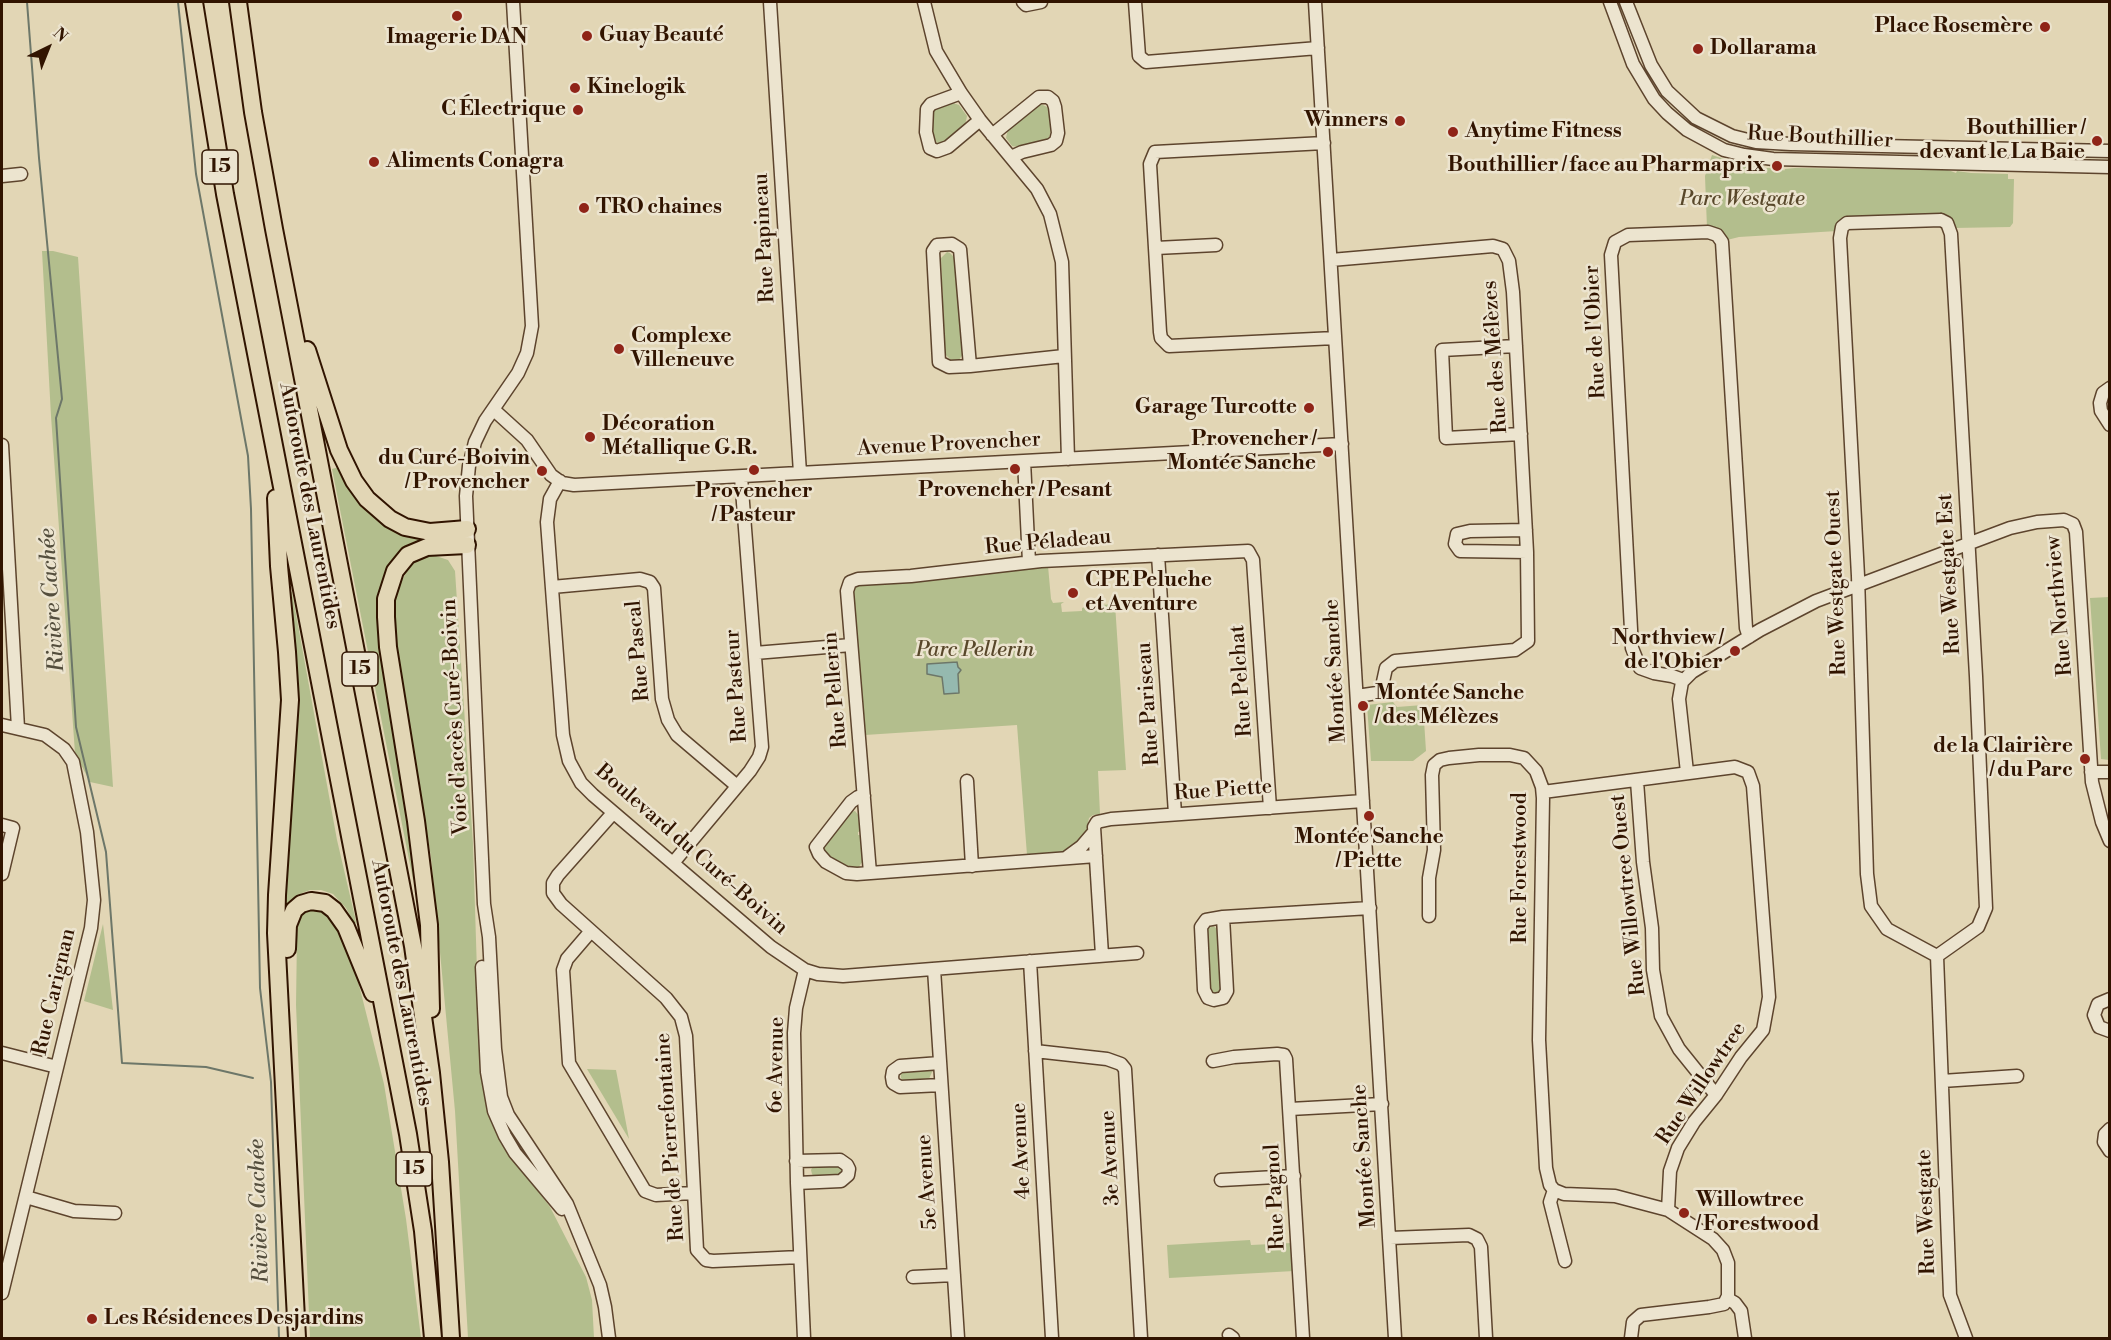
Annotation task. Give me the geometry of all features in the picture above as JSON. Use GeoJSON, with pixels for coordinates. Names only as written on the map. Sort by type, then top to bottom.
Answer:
{"type":"FeatureCollection","features":[{"type":"Feature","properties":{"kind":"highway","name":"Autoroute des Laurentides"},"geometry":{"type":"LineString","coordinates":[[194,2],[220,171],[418,1197],[433,1338]]}},
{"type":"Feature","properties":{"kind":"highway","name":"Autoroute des Laurentides"},"geometry":{"type":"LineString","coordinates":[[238,2],[253,112],[281,266],[418,979],[431,1073],[444,1206],[451,1338]]}},
{"type":"Feature","properties":{"kind":"highway"},"geometry":{"type":"LineString","coordinates":[[281,266],[336,442],[348,472],[360,491],[382,514],[405,527],[467,537]]}},
{"type":"Feature","properties":{"kind":"highway"},"geometry":{"type":"LineString","coordinates":[[275,449],[279,566],[290,691],[276,908],[297,1338]]}},
{"type":"Feature","properties":{"kind":"highway"},"geometry":{"type":"LineString","coordinates":[[431,1073],[429,925],[416,821],[388,647],[386,607],[389,586],[395,571],[408,555],[427,547],[467,537]]}},
{"type":"Feature","properties":{"kind":"highway"},"geometry":{"type":"LineString","coordinates":[[285,1097],[288,931],[292,914],[297,907],[311,901],[320,901],[330,906],[338,915],[350,935],[387,1027]]}},
{"type":"Feature","properties":{"kind":"street","name":"Voie d'accès Curé-Boivin"},"geometry":{"type":"LineString","coordinates":[[513,2],[533,316],[531,337],[523,363],[513,383],[479,432],[471,453],[466,484],[484,904],[489,937],[496,1059],[501,1097],[508,1115],[567,1204],[600,1285],[609,1338]]}},
{"type":"Feature","properties":{"kind":"street","name":"Rue Papineau"},"geometry":{"type":"LineString","coordinates":[[770,2],[800,473]]}},
{"type":"Feature","properties":{"kind":"street"},"geometry":{"type":"LineString","coordinates":[[924,2],[936,51],[980,120],[1037,189],[1050,214],[1062,262],[1068,459]]}},
{"type":"Feature","properties":{"kind":"street"},"geometry":{"type":"LineString","coordinates":[[1023,2],[1026,4],[1041,2]]}},
{"type":"Feature","properties":{"kind":"street"},"geometry":{"type":"LineString","coordinates":[[1135,2],[1139,56],[1146,62],[1318,48]]}},
{"type":"Feature","properties":{"kind":"street","name":"Montée Sanche"},"geometry":{"type":"LineString","coordinates":[[1315,2],[1395,1338]]}},
{"type":"Feature","properties":{"kind":"street","name":"Rue Bouthillier"},"geometry":{"type":"LineString","coordinates":[[1610,2],[1633,64],[1650,94],[1687,130],[1724,150],[1773,159],[2109,167]]}},
{"type":"Feature","properties":{"kind":"street","name":"Rue Bouthillier"},"geometry":{"type":"LineString","coordinates":[[1626,2],[1648,60],[1667,91],[1696,118],[1741,139],[1791,144],[2109,151]]}},
{"type":"Feature","properties":{"kind":"street"},"geometry":{"type":"LineString","coordinates":[[961,93],[931,104],[927,109],[926,132],[930,148],[937,151],[948,147],[980,120]]}},
{"type":"Feature","properties":{"kind":"street"},"geometry":{"type":"LineString","coordinates":[[992,135],[1039,97],[1045,96],[1051,99],[1055,107],[1058,133],[1056,141],[1051,145],[1011,157]]}},
{"type":"Feature","properties":{"kind":"street"},"geometry":{"type":"LineString","coordinates":[[1324,143],[1155,152],[1150,164],[1161,338],[1169,345],[1335,338]]}},
{"type":"Feature","properties":{"kind":"street"},"geometry":{"type":"LineString","coordinates":[[2,176],[21,174]]}},
{"type":"Feature","properties":{"kind":"street","name":"Rue Westgate Est"},"geometry":{"type":"LineString","coordinates":[[1894,221],[1941,220],[1947,223],[1950,230],[1976,676],[1986,908],[1978,927],[1937,956]]}},
{"type":"Feature","properties":{"kind":"street","name":"Rue Westgate Ouest"},"geometry":{"type":"LineString","coordinates":[[1894,221],[1847,223],[1843,226],[1841,234],[1867,874],[1871,906],[1887,929],[1937,956]]}},
{"type":"Feature","properties":{"kind":"street","name":"Rue de l'Obier"},"geometry":{"type":"LineString","coordinates":[[1683,680],[1672,675],[1654,673],[1640,668],[1632,648],[1611,255],[1615,242],[1628,235],[1708,232],[1717,235],[1722,242],[1746,628],[1749,637]]}},
{"type":"Feature","properties":{"kind":"street"},"geometry":{"type":"LineString","coordinates":[[970,366],[960,249],[952,244],[937,244],[933,251],[939,362],[949,367],[970,366],[1064,356]]}},
{"type":"Feature","properties":{"kind":"street"},"geometry":{"type":"LineString","coordinates":[[1156,248],[1216,245]]}},
{"type":"Feature","properties":{"kind":"street","name":"Rue des Mélèzes"},"geometry":{"type":"LineString","coordinates":[[1330,260],[1493,246],[1503,249],[1509,261],[1516,345],[1527,552],[1528,640],[1515,650],[1395,661],[1386,668],[1381,691],[1357,696]]}},
{"type":"Feature","properties":{"kind":"street"},"geometry":{"type":"LineString","coordinates":[[1516,345],[1442,350],[1446,438],[1521,434]]}},
{"type":"Feature","properties":{"kind":"street"},"geometry":{"type":"LineString","coordinates":[[2109,388],[2103,393],[2100,403],[2101,411],[2109,424]]}},
{"type":"Feature","properties":{"kind":"street"},"geometry":{"type":"LineString","coordinates":[[494,410],[527,440],[551,475],[560,481]]}},
{"type":"Feature","properties":{"kind":"street"},"geometry":{"type":"LineString","coordinates":[[2,444],[18,728]]}},
{"type":"Feature","properties":{"kind":"street","name":"Avenue Provencher"},"geometry":{"type":"LineString","coordinates":[[560,481],[569,485],[595,485],[1342,444]]}},
{"type":"Feature","properties":{"kind":"street"},"geometry":{"type":"LineString","coordinates":[[1024,461],[1029,562]]}},
{"type":"Feature","properties":{"kind":"street","name":"Rue Pasteur"},"geometry":{"type":"LineString","coordinates":[[672,863],[753,768],[762,747],[741,477]]}},
{"type":"Feature","properties":{"kind":"street","name":"Boulevard du Curé-Boivin"},"geometry":{"type":"LineString","coordinates":[[560,481],[551,494],[548,504],[548,532],[563,735],[567,755],[575,773],[585,787],[613,813],[771,947],[805,970],[818,974],[843,976],[1137,953]]}},
{"type":"Feature","properties":{"kind":"street","name":"Rue Northview"},"geometry":{"type":"LineString","coordinates":[[1683,680],[1692,672],[1801,607],[2010,528],[2030,523],[2064,520],[2074,526],[2077,537],[2091,772]]}},
{"type":"Feature","properties":{"kind":"street"},"geometry":{"type":"LineString","coordinates":[[1526,530],[1470,531],[1457,534],[1455,544],[1460,551],[1466,552],[1527,552]]}},
{"type":"Feature","properties":{"kind":"street","name":"Rue Péladeau"},"geometry":{"type":"LineString","coordinates":[[850,582],[858,579],[910,576],[1029,562],[1241,550],[1250,552]]}},
{"type":"Feature","properties":{"kind":"street","name":"Rue Pelchat"},"geometry":{"type":"LineString","coordinates":[[1250,552],[1253,560],[1270,808]]}},
{"type":"Feature","properties":{"kind":"street","name":"Rue Pariseau"},"geometry":{"type":"LineString","coordinates":[[1158,555],[1175,814]]}},
{"type":"Feature","properties":{"kind":"street","name":"Rue Pascal"},"geometry":{"type":"LineString","coordinates":[[552,586],[640,579],[650,582],[654,588],[662,699],[668,720],[677,735],[737,786]]}},
{"type":"Feature","properties":{"kind":"street","name":"Rue Pellerin"},"geometry":{"type":"LineString","coordinates":[[850,582],[848,591],[851,645],[870,873]]}},
{"type":"Feature","properties":{"kind":"street"},"geometry":{"type":"LineString","coordinates":[[755,653],[851,645]]}},
{"type":"Feature","properties":{"kind":"street"},"geometry":{"type":"LineString","coordinates":[[1683,680],[1679,704],[1687,772]]}},
{"type":"Feature","properties":{"kind":"street","name":"Rue Carignan"},"geometry":{"type":"LineString","coordinates":[[2,725],[45,735],[63,749],[73,762],[87,832],[94,900],[91,928],[2,1293]]}},
{"type":"Feature","properties":{"kind":"street","name":"Rue Forestwood"},"geometry":{"type":"LineString","coordinates":[[1429,916],[1429,886],[1434,850],[1432,776],[1436,763],[1444,759],[1491,754],[1516,755],[1528,760],[1534,767],[1543,792],[1539,1040],[1546,1168],[1550,1185],[1554,1190],[1550,1202],[1565,1261]]}},
{"type":"Feature","properties":{"kind":"street","name":"Rue Willowtree"},"geometry":{"type":"LineString","coordinates":[[1543,792],[1735,767],[1748,772],[1753,786],[1769,997],[1763,1030],[1694,1122],[1673,1159],[1669,1178],[1668,1210]]}},
{"type":"Feature","properties":{"kind":"street"},"geometry":{"type":"LineString","coordinates":[[2109,772],[2091,772],[2093,792],[2109,842]]}},
{"type":"Feature","properties":{"kind":"street"},"geometry":{"type":"LineString","coordinates":[[967,781],[972,866]]}},
{"type":"Feature","properties":{"kind":"street","name":"Rue Willowtree Ouest"},"geometry":{"type":"LineString","coordinates":[[1637,781],[1643,862],[1652,928],[1653,970],[1661,1016],[1679,1049],[1716,1095]]}},
{"type":"Feature","properties":{"kind":"street"},"geometry":{"type":"LineString","coordinates":[[864,796],[858,796],[851,802],[818,843],[816,849],[826,862],[850,874],[1096,856]]}},
{"type":"Feature","properties":{"kind":"street","name":"Rue Piette"},"geometry":{"type":"LineString","coordinates":[[1066,858],[1082,846],[1094,832],[1096,823],[1101,820],[1363,801]]}},
{"type":"Feature","properties":{"kind":"street","name":"Rue de Pierrefontaine"},"geometry":{"type":"LineString","coordinates":[[613,813],[558,875],[553,883],[554,893],[558,901],[678,1011],[686,1036],[696,1246],[706,1260],[800,1257]]}},
{"type":"Feature","properties":{"kind":"street"},"geometry":{"type":"LineString","coordinates":[[2,825],[13,828],[2,874]]}},
{"type":"Feature","properties":{"kind":"street"},"geometry":{"type":"LineString","coordinates":[[1094,832],[1102,956]]}},
{"type":"Feature","properties":{"kind":"street"},"geometry":{"type":"LineString","coordinates":[[1223,917],[1227,991],[1223,998],[1214,1000],[1208,998],[1204,990],[1201,927],[1206,920],[1223,917],[1370,908]]}},
{"type":"Feature","properties":{"kind":"street"},"geometry":{"type":"LineString","coordinates":[[591,931],[567,959],[563,970],[569,1063],[645,1191],[656,1195],[693,1193]]}},
{"type":"Feature","properties":{"kind":"street","name":"Rue Westgate"},"geometry":{"type":"LineString","coordinates":[[1937,956],[1950,1295],[1966,1338]]}},
{"type":"Feature","properties":{"kind":"street","name":"4e Avenue"},"geometry":{"type":"LineString","coordinates":[[1029,962],[1052,1338]]}},
{"type":"Feature","properties":{"kind":"street","name":"5e Avenue"},"geometry":{"type":"LineString","coordinates":[[934,969],[958,1338]]}},
{"type":"Feature","properties":{"kind":"street","name":"6e Avenue"},"geometry":{"type":"LineString","coordinates":[[804,1338],[796,1161],[794,1024],[805,970]]}},
{"type":"Feature","properties":{"kind":"street"},"geometry":{"type":"LineString","coordinates":[[2109,999],[2098,1004],[2094,1016],[2099,1027],[2109,1031]]}},
{"type":"Feature","properties":{"kind":"street","name":"3e Avenue"},"geometry":{"type":"LineString","coordinates":[[1035,1051],[1107,1059],[1118,1062],[1125,1070],[1142,1338]]}},
{"type":"Feature","properties":{"kind":"street"},"geometry":{"type":"LineString","coordinates":[[2,1053],[57,1067]]}},
{"type":"Feature","properties":{"kind":"street","name":"Rue Pagnol"},"geometry":{"type":"LineString","coordinates":[[1213,1061],[1255,1055],[1284,1055],[1287,1062],[1303,1338]]}},
{"type":"Feature","properties":{"kind":"street"},"geometry":{"type":"LineString","coordinates":[[940,1063],[900,1066],[893,1071],[892,1077],[893,1083],[900,1087],[941,1085]]}},
{"type":"Feature","properties":{"kind":"street"},"geometry":{"type":"LineString","coordinates":[[1942,1081],[2017,1076]]}},
{"type":"Feature","properties":{"kind":"street"},"geometry":{"type":"LineString","coordinates":[[1290,1109],[1382,1104]]}},
{"type":"Feature","properties":{"kind":"street"},"geometry":{"type":"LineString","coordinates":[[2109,1129],[2105,1134],[2104,1142],[2109,1151]]}},
{"type":"Feature","properties":{"kind":"street"},"geometry":{"type":"LineString","coordinates":[[796,1161],[840,1160],[849,1169],[848,1175],[841,1181],[797,1183]]}},
{"type":"Feature","properties":{"kind":"street"},"geometry":{"type":"LineString","coordinates":[[1221,1180],[1294,1176]]}},
{"type":"Feature","properties":{"kind":"street"},"geometry":{"type":"LineString","coordinates":[[1554,1190],[1567,1195],[1623,1197],[1668,1210],[1713,1239],[1723,1250],[1729,1274],[1728,1299],[1722,1305],[1641,1315],[1633,1322],[1631,1338]]}},
{"type":"Feature","properties":{"kind":"street"},"geometry":{"type":"LineString","coordinates":[[26,1197],[74,1211],[115,1213]]}},
{"type":"Feature","properties":{"kind":"street"},"geometry":{"type":"LineString","coordinates":[[1390,1238],[1469,1235],[1477,1239],[1480,1247],[1486,1338]]}},
{"type":"Feature","properties":{"kind":"street"},"geometry":{"type":"LineString","coordinates":[[914,1277],[954,1275]]}},
{"type":"Feature","properties":{"kind":"street"},"geometry":{"type":"LineString","coordinates":[[1728,1299],[1741,1311],[1745,1338]]}},
{"type":"Feature","properties":{"kind":"green space"},"geometry":{"type":"Polygon","coordinates":[[[953,103],[959,105],[967,116],[965,125],[944,142],[938,143],[933,139],[931,114],[934,109],[953,103]]]}},
{"type":"Feature","properties":{"kind":"green space"},"geometry":{"type":"Polygon","coordinates":[[[1041,104],[1049,108],[1052,126],[1049,138],[1043,142],[1012,146],[1006,138],[1008,129],[1036,105],[1041,104]]]}},
{"type":"Feature","properties":{"kind":"green space","name":"Parc Westgate"},"geometry":{"type":"Polygon","coordinates":[[[1712,155],[1736,163],[1763,168],[1782,168],[1784,171],[1795,168],[1948,170],[1956,173],[1957,171],[2008,174],[2008,179],[2014,179],[2013,223],[2010,227],[1954,228],[1952,220],[1947,216],[1844,219],[1838,221],[1837,231],[1739,237],[1727,240],[1722,230],[1707,228],[1705,176],[1712,155]]]}},
{"type":"Feature","properties":{"kind":"green space"},"geometry":{"type":"Polygon","coordinates":[[[42,251],[53,251],[78,257],[113,787],[90,782],[75,753],[51,416],[42,251]]]}},
{"type":"Feature","properties":{"kind":"green space"},"geometry":{"type":"Polygon","coordinates":[[[947,252],[956,259],[963,354],[959,360],[955,361],[945,354],[941,258],[947,252]]]}},
{"type":"Feature","properties":{"kind":"green space"},"geometry":{"type":"Polygon","coordinates":[[[339,467],[382,522],[409,537],[427,537],[426,541],[408,546],[397,555],[389,566],[384,580],[419,879],[413,880],[332,469],[339,467]]]}},
{"type":"Feature","properties":{"kind":"green space"},"geometry":{"type":"Polygon","coordinates":[[[433,555],[448,560],[455,571],[473,844],[479,1036],[489,1112],[506,1148],[550,1207],[586,1277],[592,1300],[594,1338],[468,1338],[455,1111],[431,857],[396,649],[394,614],[397,589],[411,564],[423,557],[433,555]]]}},
{"type":"Feature","properties":{"kind":"green space","name":"Parc Pellerin"},"geometry":{"type":"Polygon","coordinates":[[[1048,566],[1051,599],[1053,603],[1064,602],[1061,604],[1062,612],[1082,611],[1082,608],[1088,606],[1115,604],[1126,770],[1098,771],[1100,814],[1089,818],[1085,837],[1066,852],[1027,855],[1017,725],[865,735],[853,591],[859,585],[1048,566]]]}},
{"type":"Feature","properties":{"kind":"green space"},"geometry":{"type":"Polygon","coordinates":[[[292,592],[337,840],[356,923],[333,894],[321,890],[302,893],[288,905],[284,912],[296,683],[289,593],[292,592]]]}},
{"type":"Feature","properties":{"kind":"green space"},"geometry":{"type":"Polygon","coordinates":[[[2110,597],[2109,760],[2101,759],[2090,598],[2110,597]]]}},
{"type":"Feature","properties":{"kind":"green space"},"geometry":{"type":"Polygon","coordinates":[[[1393,702],[1397,707],[1423,705],[1426,751],[1413,761],[1371,761],[1367,705],[1393,702]]]}},
{"type":"Feature","properties":{"kind":"green space"},"geometry":{"type":"Polygon","coordinates":[[[855,811],[859,816],[861,831],[858,835],[861,835],[863,861],[858,868],[850,868],[826,853],[823,847],[851,812],[855,811]]]}},
{"type":"Feature","properties":{"kind":"green space"},"geometry":{"type":"Polygon","coordinates":[[[312,908],[325,912],[335,922],[348,950],[358,981],[384,1084],[406,1219],[421,1338],[310,1338],[296,1005],[299,918],[312,908]]]}},
{"type":"Feature","properties":{"kind":"green space"},"geometry":{"type":"Polygon","coordinates":[[[103,924],[113,1010],[84,1001],[103,924]]]}},
{"type":"Feature","properties":{"kind":"green space"},"geometry":{"type":"Polygon","coordinates":[[[1213,926],[1218,932],[1221,988],[1220,992],[1215,994],[1210,990],[1206,929],[1213,926]]]}},
{"type":"Feature","properties":{"kind":"green space"},"geometry":{"type":"Polygon","coordinates":[[[930,1068],[932,1072],[929,1079],[903,1081],[901,1078],[900,1069],[930,1068]]]}},
{"type":"Feature","properties":{"kind":"green space"},"geometry":{"type":"Polygon","coordinates":[[[587,1069],[616,1070],[629,1139],[587,1069]]]}},
{"type":"Feature","properties":{"kind":"green space"},"geometry":{"type":"Polygon","coordinates":[[[834,1164],[842,1169],[839,1175],[814,1177],[812,1174],[813,1166],[834,1164]]]}},
{"type":"Feature","properties":{"kind":"green space"},"geometry":{"type":"Polygon","coordinates":[[[1250,1240],[1251,1245],[1292,1243],[1294,1271],[1169,1278],[1167,1245],[1250,1240]]]}},
{"type":"Feature","properties":{"kind":"water"},"geometry":{"type":"Polygon","coordinates":[[[957,662],[961,670],[958,674],[959,693],[944,694],[942,677],[927,674],[927,664],[957,662]]]}},
{"type":"Feature","properties":{"kind":"waterway","name":"Rivière Cachée"},"geometry":{"type":"LineString","coordinates":[[27,2],[62,399],[56,418],[76,727],[106,852],[122,1063],[206,1067],[253,1078]]}},
{"type":"Feature","properties":{"kind":"waterway"},"geometry":{"type":"LineString","coordinates":[[178,2],[196,174],[248,456],[251,509],[260,988],[271,1082],[279,1338]]}},
{"type":"Feature","properties":{"kind":"place","name":"Imagerie DAN"},"geometry":{"type":"Point","coordinates":[457,16]}},
{"type":"Feature","properties":{"kind":"place","name":"Place Rosemère"},"geometry":{"type":"Point","coordinates":[2045,27]}},
{"type":"Feature","properties":{"kind":"place","name":"Guay Beauté"},"geometry":{"type":"Point","coordinates":[587,36]}},
{"type":"Feature","properties":{"kind":"place","name":"Dollarama"},"geometry":{"type":"Point","coordinates":[1698,49]}},
{"type":"Feature","properties":{"kind":"place","name":"Kinelogik"},"geometry":{"type":"Point","coordinates":[575,88]}},
{"type":"Feature","properties":{"kind":"place","name":"C Électrique"},"geometry":{"type":"Point","coordinates":[578,110]}},
{"type":"Feature","properties":{"kind":"place","name":"Winners"},"geometry":{"type":"Point","coordinates":[1400,121]}},
{"type":"Feature","properties":{"kind":"place","name":"Anytime Fitness"},"geometry":{"type":"Point","coordinates":[1453,132]}},
{"type":"Feature","properties":{"kind":"place","name":"Bouthillier / devant le La Baie"},"geometry":{"type":"Point","coordinates":[2097,141]}},
{"type":"Feature","properties":{"kind":"place","name":"Aliments Conagra"},"geometry":{"type":"Point","coordinates":[374,162]}},
{"type":"Feature","properties":{"kind":"place","name":"Bouthillier / face au Pharmaprix"},"geometry":{"type":"Point","coordinates":[1777,166]}},
{"type":"Feature","properties":{"kind":"place","name":"TRO chaines"},"geometry":{"type":"Point","coordinates":[584,208]}},
{"type":"Feature","properties":{"kind":"place","name":"Complexe Villeneuve"},"geometry":{"type":"Point","coordinates":[619,349]}},
{"type":"Feature","properties":{"kind":"place","name":"Garage Turcotte"},"geometry":{"type":"Point","coordinates":[1309,408]}},
{"type":"Feature","properties":{"kind":"place","name":"Décoration Métallique G.R."},"geometry":{"type":"Point","coordinates":[590,437]}},
{"type":"Feature","properties":{"kind":"place","name":"Provencher / Montée Sanche"},"geometry":{"type":"Point","coordinates":[1328,452]}},
{"type":"Feature","properties":{"kind":"place","name":"Provencher / Pesant"},"geometry":{"type":"Point","coordinates":[1015,469]}},
{"type":"Feature","properties":{"kind":"place","name":"Provencher / Pasteur"},"geometry":{"type":"Point","coordinates":[754,470]}},
{"type":"Feature","properties":{"kind":"place","name":"du Curé-Boivin / Provencher"},"geometry":{"type":"Point","coordinates":[542,471]}},
{"type":"Feature","properties":{"kind":"place","name":"CPE Peluche et Aventure"},"geometry":{"type":"Point","coordinates":[1073,593]}},
{"type":"Feature","properties":{"kind":"place","name":"Northview / de l'Obier"},"geometry":{"type":"Point","coordinates":[1735,651]}},
{"type":"Feature","properties":{"kind":"place","name":"Montée Sanche / des Mélèzes"},"geometry":{"type":"Point","coordinates":[1363,706]}},
{"type":"Feature","properties":{"kind":"place","name":"de la Clairière / du Parc"},"geometry":{"type":"Point","coordinates":[2085,759]}},
{"type":"Feature","properties":{"kind":"place","name":"Montée Sanche / Piette"},"geometry":{"type":"Point","coordinates":[1369,816]}},
{"type":"Feature","properties":{"kind":"place","name":"Willowtree / Forestwood"},"geometry":{"type":"Point","coordinates":[1684,1213]}},
{"type":"Feature","properties":{"kind":"place","name":"Les Résidences Desjardins"},"geometry":{"type":"Point","coordinates":[92,1319]}}]}
